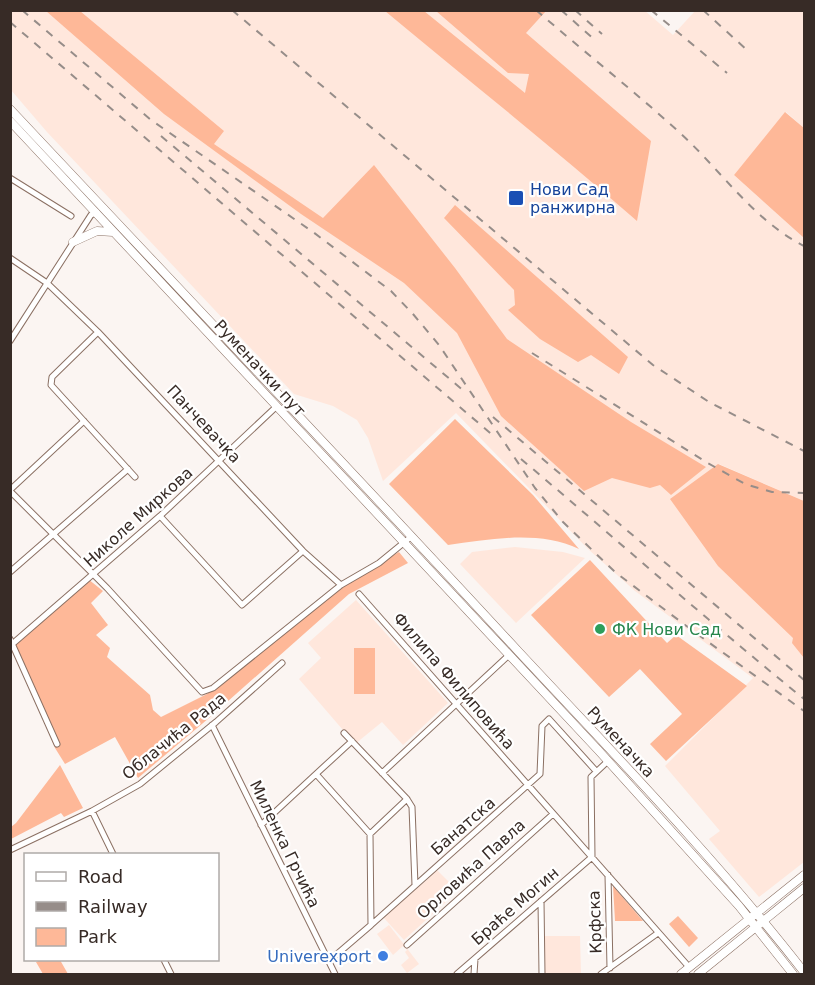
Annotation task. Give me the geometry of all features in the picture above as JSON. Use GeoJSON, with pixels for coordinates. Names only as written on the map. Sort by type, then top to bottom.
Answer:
{"type":"FeatureCollection","features":[{"type":"Feature","properties":{"kind":"main road","name":"Руменачки пут"},"geometry":{"type":"LineString","coordinates":[[10,109],[412,536]]}},
{"type":"Feature","properties":{"kind":"main road","name":"Руменачки пут"},"geometry":{"type":"LineString","coordinates":[[10,121],[404,544]]}},
{"type":"Feature","properties":{"kind":"main road"},"geometry":{"type":"LineString","coordinates":[[74,242],[97,231],[114,232]]}},
{"type":"Feature","properties":{"kind":"main road","name":"Руменачка"},"geometry":{"type":"LineString","coordinates":[[412,536],[688,832],[765,921],[804,972]]}},
{"type":"Feature","properties":{"kind":"main road","name":"Руменачка"},"geometry":{"type":"LineString","coordinates":[[404,544],[608,761],[749,919],[794,975]]}},
{"type":"Feature","properties":{"kind":"main road"},"geometry":{"type":"LineString","coordinates":[[681,975],[804,874]]}},
{"type":"Feature","properties":{"kind":"main road"},"geometry":{"type":"LineString","coordinates":[[698,975],[804,888]]}},
{"type":"Feature","properties":{"kind":"street"},"geometry":{"type":"LineString","coordinates":[[10,178],[71,216]]}},
{"type":"Feature","properties":{"kind":"street"},"geometry":{"type":"LineString","coordinates":[[11,339],[91,215],[96,212],[112,216]]}},
{"type":"Feature","properties":{"kind":"street","name":"Панчевачка"},"geometry":{"type":"LineString","coordinates":[[10,258],[47,283],[98,332],[303,551],[341,585]]}},
{"type":"Feature","properties":{"kind":"street"},"geometry":{"type":"LineString","coordinates":[[98,332],[52,377],[50,382],[135,477]]}},
{"type":"Feature","properties":{"kind":"street","name":"Николе Миркова"},"geometry":{"type":"LineString","coordinates":[[11,643],[160,516],[277,406]]}},
{"type":"Feature","properties":{"kind":"street"},"geometry":{"type":"LineString","coordinates":[[84,421],[10,490],[93,575]]}},
{"type":"Feature","properties":{"kind":"street"},"geometry":{"type":"LineString","coordinates":[[10,572],[128,469]]}},
{"type":"Feature","properties":{"kind":"street"},"geometry":{"type":"LineString","coordinates":[[160,516],[242,605],[303,551]]}},
{"type":"Feature","properties":{"kind":"street","name":"Облачића Рада"},"geometry":{"type":"LineString","coordinates":[[93,575],[200,690],[206,692],[341,585],[379,563],[412,536]]}},
{"type":"Feature","properties":{"kind":"street","name":"Филипа Филиповића"},"geometry":{"type":"LineString","coordinates":[[359,594],[690,967]]}},
{"type":"Feature","properties":{"kind":"street"},"geometry":{"type":"LineString","coordinates":[[11,643],[57,744]]}},
{"type":"Feature","properties":{"kind":"street"},"geometry":{"type":"LineString","coordinates":[[382,773],[509,655]]}},
{"type":"Feature","properties":{"kind":"street","name":"Облачића Рада"},"geometry":{"type":"LineString","coordinates":[[10,850],[92,811],[140,784],[282,663]]}},
{"type":"Feature","properties":{"kind":"street","name":"Филипа Филиповића"},"geometry":{"type":"LineString","coordinates":[[528,786],[540,774],[542,726],[549,719],[596,771]]}},
{"type":"Feature","properties":{"kind":"street","name":"Миленка Грчића"},"geometry":{"type":"LineString","coordinates":[[212,725],[335,975]]}},
{"type":"Feature","properties":{"kind":"street"},"geometry":{"type":"LineString","coordinates":[[344,733],[407,799],[370,834]]}},
{"type":"Feature","properties":{"kind":"street"},"geometry":{"type":"LineString","coordinates":[[261,825],[352,741]]}},
{"type":"Feature","properties":{"kind":"street"},"geometry":{"type":"LineString","coordinates":[[592,857],[591,777],[608,761]]}},
{"type":"Feature","properties":{"kind":"street"},"geometry":{"type":"LineString","coordinates":[[316,774],[370,834],[371,925]]}},
{"type":"Feature","properties":{"kind":"street","name":"Банатска"},"geometry":{"type":"LineString","coordinates":[[329,961],[528,786]]}},
{"type":"Feature","properties":{"kind":"street","name":"Банатска"},"geometry":{"type":"LineString","coordinates":[[407,799],[412,807],[415,885]]}},
{"type":"Feature","properties":{"kind":"street"},"geometry":{"type":"LineString","coordinates":[[92,811],[112,853]]}},
{"type":"Feature","properties":{"kind":"street","name":"Орловића Павла"},"geometry":{"type":"LineString","coordinates":[[407,945],[553,814]]}},
{"type":"Feature","properties":{"kind":"street","name":"Браће Могин"},"geometry":{"type":"LineString","coordinates":[[459,974],[592,857]]}},
{"type":"Feature","properties":{"kind":"street","name":"Крфска"},"geometry":{"type":"LineString","coordinates":[[608,875],[610,968]]}},
{"type":"Feature","properties":{"kind":"street"},"geometry":{"type":"LineString","coordinates":[[541,902],[542,975]]}},
{"type":"Feature","properties":{"kind":"street"},"geometry":{"type":"LineString","coordinates":[[601,975],[658,933]]}},
{"type":"Feature","properties":{"kind":"street"},"geometry":{"type":"LineString","coordinates":[[474,975],[475,958]]}},
{"type":"Feature","properties":{"kind":"street"},"geometry":{"type":"LineString","coordinates":[[164,961],[171,975]]}},
{"type":"Feature","properties":{"kind":"shaded area"},"geometry":{"type":"Polygon","coordinates":[[[644,10],[673,35],[695,11],[804,11],[804,128],[786,112],[734,175],[804,238],[804,501],[719,464],[794,638],[804,650],[804,862],[759,897],[709,839],[720,831],[665,766],[753,678],[635,591],[588,549],[456,413],[383,481],[368,438],[357,420],[333,406],[294,394],[47,132],[11,90],[11,11],[644,10]]]}},
{"type":"Feature","properties":{"kind":"shaded area"},"geometry":{"type":"Polygon","coordinates":[[[515,547],[563,552],[585,558],[516,623],[460,564],[472,552],[515,547]]]}},
{"type":"Feature","properties":{"kind":"shaded area"},"geometry":{"type":"Polygon","coordinates":[[[356,600],[448,703],[403,745],[382,722],[355,744],[299,679],[321,658],[308,643],[356,600]]]}},
{"type":"Feature","properties":{"kind":"shaded area"},"geometry":{"type":"Polygon","coordinates":[[[436,869],[449,882],[440,890],[448,900],[404,940],[383,917],[428,879],[436,869]]]}},
{"type":"Feature","properties":{"kind":"shaded area"},"geometry":{"type":"Polygon","coordinates":[[[389,925],[419,964],[407,973],[401,965],[409,958],[405,952],[407,950],[403,946],[393,955],[377,934],[389,925]]]}},
{"type":"Feature","properties":{"kind":"shaded area"},"geometry":{"type":"Polygon","coordinates":[[[544,936],[580,936],[581,974],[545,974],[544,936]]]}},
{"type":"Feature","properties":{"kind":"green space"},"geometry":{"type":"Polygon","coordinates":[[[46,11],[80,11],[224,131],[214,144],[323,218],[374,165],[455,268],[507,339],[631,422],[706,467],[671,495],[660,485],[650,488],[612,478],[584,491],[501,416],[457,333],[404,283],[301,214],[164,114],[46,11]]]}},
{"type":"Feature","properties":{"kind":"green space"},"geometry":{"type":"Polygon","coordinates":[[[385,11],[424,11],[525,93],[529,74],[508,73],[436,11],[546,11],[526,33],[651,141],[637,221],[543,141],[385,11]]]}},
{"type":"Feature","properties":{"kind":"green space"},"geometry":{"type":"Polygon","coordinates":[[[785,112],[804,128],[804,238],[734,175],[785,112]]]}},
{"type":"Feature","properties":{"kind":"green space"},"geometry":{"type":"Polygon","coordinates":[[[455,205],[628,357],[619,374],[591,355],[578,362],[540,339],[508,310],[515,305],[514,290],[444,218],[455,205]]]}},
{"type":"Feature","properties":{"kind":"green space"},"geometry":{"type":"Polygon","coordinates":[[[455,419],[533,495],[579,549],[564,543],[531,538],[448,545],[389,484],[455,419]]]}},
{"type":"Feature","properties":{"kind":"green space"},"geometry":{"type":"Polygon","coordinates":[[[718,464],[804,501],[804,658],[792,643],[793,638],[718,566],[670,499],[718,464]]]}},
{"type":"Feature","properties":{"kind":"green space"},"geometry":{"type":"Polygon","coordinates":[[[399,552],[408,563],[349,594],[138,778],[115,737],[65,764],[55,748],[13,644],[88,579],[103,591],[91,603],[108,625],[96,635],[110,648],[107,657],[150,695],[153,710],[161,717],[207,694],[341,585],[399,552]]]}},
{"type":"Feature","properties":{"kind":"green space","name":"ФК Нови Сад"},"geometry":{"type":"Polygon","coordinates":[[[590,560],[667,643],[676,635],[747,686],[666,761],[650,744],[682,714],[640,669],[609,697],[531,615],[590,560]]]}},
{"type":"Feature","properties":{"kind":"green space"},"geometry":{"type":"Polygon","coordinates":[[[354,648],[375,648],[375,694],[354,694],[354,648]]]}},
{"type":"Feature","properties":{"kind":"green space"},"geometry":{"type":"Polygon","coordinates":[[[60,765],[83,808],[64,817],[61,813],[11,839],[11,827],[60,765]]]}},
{"type":"Feature","properties":{"kind":"green space"},"geometry":{"type":"Polygon","coordinates":[[[613,886],[643,921],[615,921],[613,886]]]}},
{"type":"Feature","properties":{"kind":"green space"},"geometry":{"type":"Polygon","coordinates":[[[678,916],[698,938],[689,947],[669,924],[678,916]]]}},
{"type":"Feature","properties":{"kind":"green space"},"geometry":{"type":"Polygon","coordinates":[[[61,961],[68,974],[43,974],[36,962],[61,961]]]}},
{"type":"Feature","properties":{"kind":"railway"},"geometry":{"type":"LineString","coordinates":[[22,10],[151,120],[313,232],[391,291],[439,345],[535,488],[563,522],[615,572],[804,711]]}},
{"type":"Feature","properties":{"kind":"railway"},"geometry":{"type":"LineString","coordinates":[[232,10],[653,365],[709,402],[804,451]]}},
{"type":"Feature","properties":{"kind":"railway"},"geometry":{"type":"LineString","coordinates":[[536,10],[679,132],[753,209],[769,223],[804,246]]}},
{"type":"Feature","properties":{"kind":"railway"},"geometry":{"type":"LineString","coordinates":[[561,10],[596,41]]}},
{"type":"Feature","properties":{"kind":"railway"},"geometry":{"type":"LineString","coordinates":[[575,10],[602,34]]}},
{"type":"Feature","properties":{"kind":"railway"},"geometry":{"type":"LineString","coordinates":[[651,10],[727,73]]}},
{"type":"Feature","properties":{"kind":"railway"},"geometry":{"type":"LineString","coordinates":[[703,10],[747,50]]}},
{"type":"Feature","properties":{"kind":"railway"},"geometry":{"type":"LineString","coordinates":[[10,22],[496,438]]}},
{"type":"Feature","properties":{"kind":"railway"},"geometry":{"type":"LineString","coordinates":[[161,136],[464,391]]}},
{"type":"Feature","properties":{"kind":"railway"},"geometry":{"type":"LineString","coordinates":[[532,353],[745,484],[772,492],[804,493]]}},
{"type":"Feature","properties":{"kind":"railway"},"geometry":{"type":"LineString","coordinates":[[493,417],[804,680]]}},
{"type":"Feature","properties":{"kind":"railway"},"geometry":{"type":"LineString","coordinates":[[521,459],[804,699]]}},
{"type":"Feature","properties":{"kind":"place","name":"Нови Сад ранжирна"},"geometry":{"type":"Point","coordinates":[516,198]}},
{"type":"Feature","properties":{"kind":"place","name":"ФК Нови Сад"},"geometry":{"type":"Point","coordinates":[600,629]}},
{"type":"Feature","properties":{"kind":"place","name":"Univerexport"},"geometry":{"type":"Point","coordinates":[383,956]}}]}
